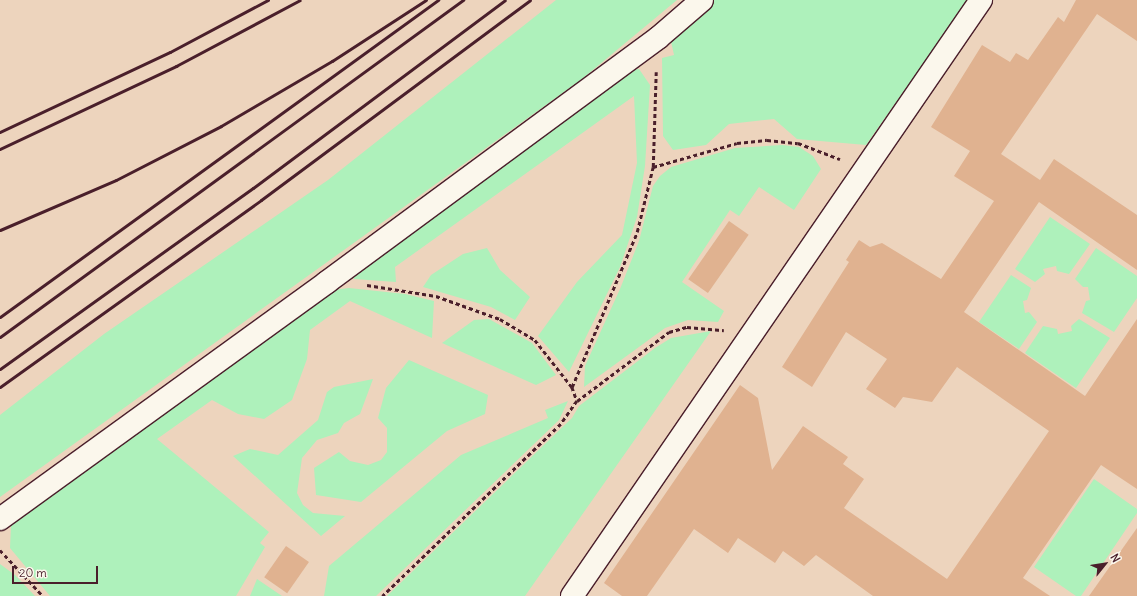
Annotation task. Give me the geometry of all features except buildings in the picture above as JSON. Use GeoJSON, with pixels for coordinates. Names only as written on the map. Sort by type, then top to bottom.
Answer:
{"type":"FeatureCollection","features":[{"type":"Feature","properties":{"kind":"lane"},"geometry":{"type":"LineString","coordinates":[[0,519],[327,282],[658,38],[702,0]]}},
{"type":"Feature","properties":{"kind":"lane"},"geometry":{"type":"LineString","coordinates":[[572,596],[863,169],[981,0]]}},
{"type":"Feature","properties":{"kind":"path"},"geometry":{"type":"LineString","coordinates":[[572,387],[624,272],[653,167],[658,38]]}},
{"type":"Feature","properties":{"kind":"path"},"geometry":{"type":"LineString","coordinates":[[653,167],[737,143],[767,140],[798,143],[863,169]]}},
{"type":"Feature","properties":{"kind":"path"},"geometry":{"type":"LineString","coordinates":[[327,282],[396,287],[461,304],[500,319],[535,340],[572,387],[577,401]]}},
{"type":"Feature","properties":{"kind":"path"},"geometry":{"type":"LineString","coordinates":[[383,596],[561,424],[577,401],[669,332],[707,326]]}},
{"type":"Feature","properties":{"kind":"path"},"geometry":{"type":"LineString","coordinates":[[0,550],[44,596]]}},
{"type":"Feature","properties":{"kind":"shaded area"},"geometry":{"type":"Polygon","coordinates":[[[0,0],[1137,0],[1137,596],[0,596],[0,0]]]}},
{"type":"Feature","properties":{"kind":"green space"},"geometry":{"type":"Polygon","coordinates":[[[556,0],[677,0],[582,79],[0,497],[0,415],[104,334],[328,180],[556,0]]]}},
{"type":"Feature","properties":{"kind":"green space"},"geometry":{"type":"Polygon","coordinates":[[[714,0],[968,0],[866,145],[797,139],[774,119],[729,124],[706,145],[673,150],[663,136],[662,58],[674,55],[670,37],[714,0]]]}},
{"type":"Feature","properties":{"kind":"green space"},"geometry":{"type":"Polygon","coordinates":[[[639,69],[650,85],[645,166],[637,217],[620,267],[569,372],[538,336],[577,282],[622,235],[637,163],[634,96],[395,267],[396,282],[354,279],[353,276],[628,70],[639,69]]]}},
{"type":"Feature","properties":{"kind":"green space"},"geometry":{"type":"Polygon","coordinates":[[[782,145],[799,147],[813,156],[821,169],[794,210],[759,187],[739,216],[730,210],[682,282],[724,311],[718,322],[688,320],[665,328],[584,387],[585,366],[620,289],[639,241],[653,186],[660,176],[671,167],[735,148],[782,145]]]}},
{"type":"Feature","properties":{"kind":"green space"},"geometry":{"type":"Polygon","coordinates":[[[1050,217],[1090,244],[1069,274],[1057,271],[1056,266],[1043,269],[1045,274],[1035,282],[1015,269],[1050,217]]]}},
{"type":"Feature","properties":{"kind":"green space"},"geometry":{"type":"Polygon","coordinates":[[[487,248],[500,270],[530,297],[515,320],[491,307],[423,287],[431,275],[463,254],[487,248]]]}},
{"type":"Feature","properties":{"kind":"green space"},"geometry":{"type":"Polygon","coordinates":[[[1096,248],[1137,276],[1137,298],[1114,332],[1082,313],[1086,301],[1090,300],[1088,287],[1083,287],[1075,279],[1096,248]]]}},
{"type":"Feature","properties":{"kind":"green space"},"geometry":{"type":"Polygon","coordinates":[[[1011,275],[1031,288],[1027,300],[1023,301],[1025,313],[1029,312],[1037,322],[1019,349],[979,322],[1011,275]]]}},
{"type":"Feature","properties":{"kind":"green space"},"geometry":{"type":"Polygon","coordinates":[[[349,288],[405,294],[434,301],[432,338],[350,301],[310,330],[307,359],[292,400],[264,419],[238,414],[212,400],[157,439],[269,532],[260,543],[265,547],[236,596],[50,596],[10,548],[11,525],[17,512],[333,290],[349,288]]]}},
{"type":"Feature","properties":{"kind":"green space"},"geometry":{"type":"Polygon","coordinates":[[[489,319],[532,343],[556,375],[536,385],[442,343],[474,320],[489,319]]]}},
{"type":"Feature","properties":{"kind":"green space"},"geometry":{"type":"Polygon","coordinates":[[[1079,319],[1110,338],[1076,388],[1025,353],[1043,326],[1057,329],[1058,334],[1072,331],[1071,326],[1079,319]]]}},
{"type":"Feature","properties":{"kind":"green space"},"geometry":{"type":"Polygon","coordinates":[[[711,331],[525,596],[387,596],[572,418],[579,406],[655,348],[671,338],[711,331]]]}},
{"type":"Feature","properties":{"kind":"green space"},"geometry":{"type":"Polygon","coordinates":[[[409,360],[488,395],[485,414],[447,431],[361,502],[316,495],[314,468],[339,452],[350,461],[368,465],[381,460],[387,452],[387,428],[378,418],[386,388],[409,360]]]}},
{"type":"Feature","properties":{"kind":"green space"},"geometry":{"type":"Polygon","coordinates":[[[373,379],[360,414],[344,423],[338,433],[317,440],[302,458],[297,493],[303,505],[313,513],[345,516],[321,536],[233,456],[250,449],[278,455],[318,420],[327,392],[334,387],[373,379]]]}},
{"type":"Feature","properties":{"kind":"green space"},"geometry":{"type":"Polygon","coordinates":[[[568,401],[559,420],[376,596],[324,596],[329,566],[461,455],[548,418],[545,410],[568,401]]]}},
{"type":"Feature","properties":{"kind":"green space"},"geometry":{"type":"Polygon","coordinates":[[[1094,479],[1137,509],[1137,513],[1081,596],[1076,596],[1034,567],[1094,479]]]}},
{"type":"Feature","properties":{"kind":"green space"},"geometry":{"type":"Polygon","coordinates":[[[0,564],[15,575],[35,596],[0,596],[0,564]]]}},
{"type":"Feature","properties":{"kind":"green space"},"geometry":{"type":"Polygon","coordinates":[[[257,579],[282,596],[250,596],[257,579]]]}},
{"type":"Feature","properties":{"kind":"railway"},"geometry":{"type":"LineString","coordinates":[[0,132],[170,52],[268,0]]}},
{"type":"Feature","properties":{"kind":"railway"},"geometry":{"type":"LineString","coordinates":[[0,149],[176,66],[300,0]]}},
{"type":"Feature","properties":{"kind":"railway"},"geometry":{"type":"LineString","coordinates":[[0,230],[116,180],[221,126],[332,61],[426,0]]}},
{"type":"Feature","properties":{"kind":"railway"},"geometry":{"type":"LineString","coordinates":[[0,317],[438,0]]}},
{"type":"Feature","properties":{"kind":"railway"},"geometry":{"type":"LineString","coordinates":[[0,337],[463,0]]}},
{"type":"Feature","properties":{"kind":"railway"},"geometry":{"type":"LineString","coordinates":[[0,369],[253,188],[505,0]]}},
{"type":"Feature","properties":{"kind":"railway"},"geometry":{"type":"LineString","coordinates":[[0,387],[261,200],[530,0]]}}]}
